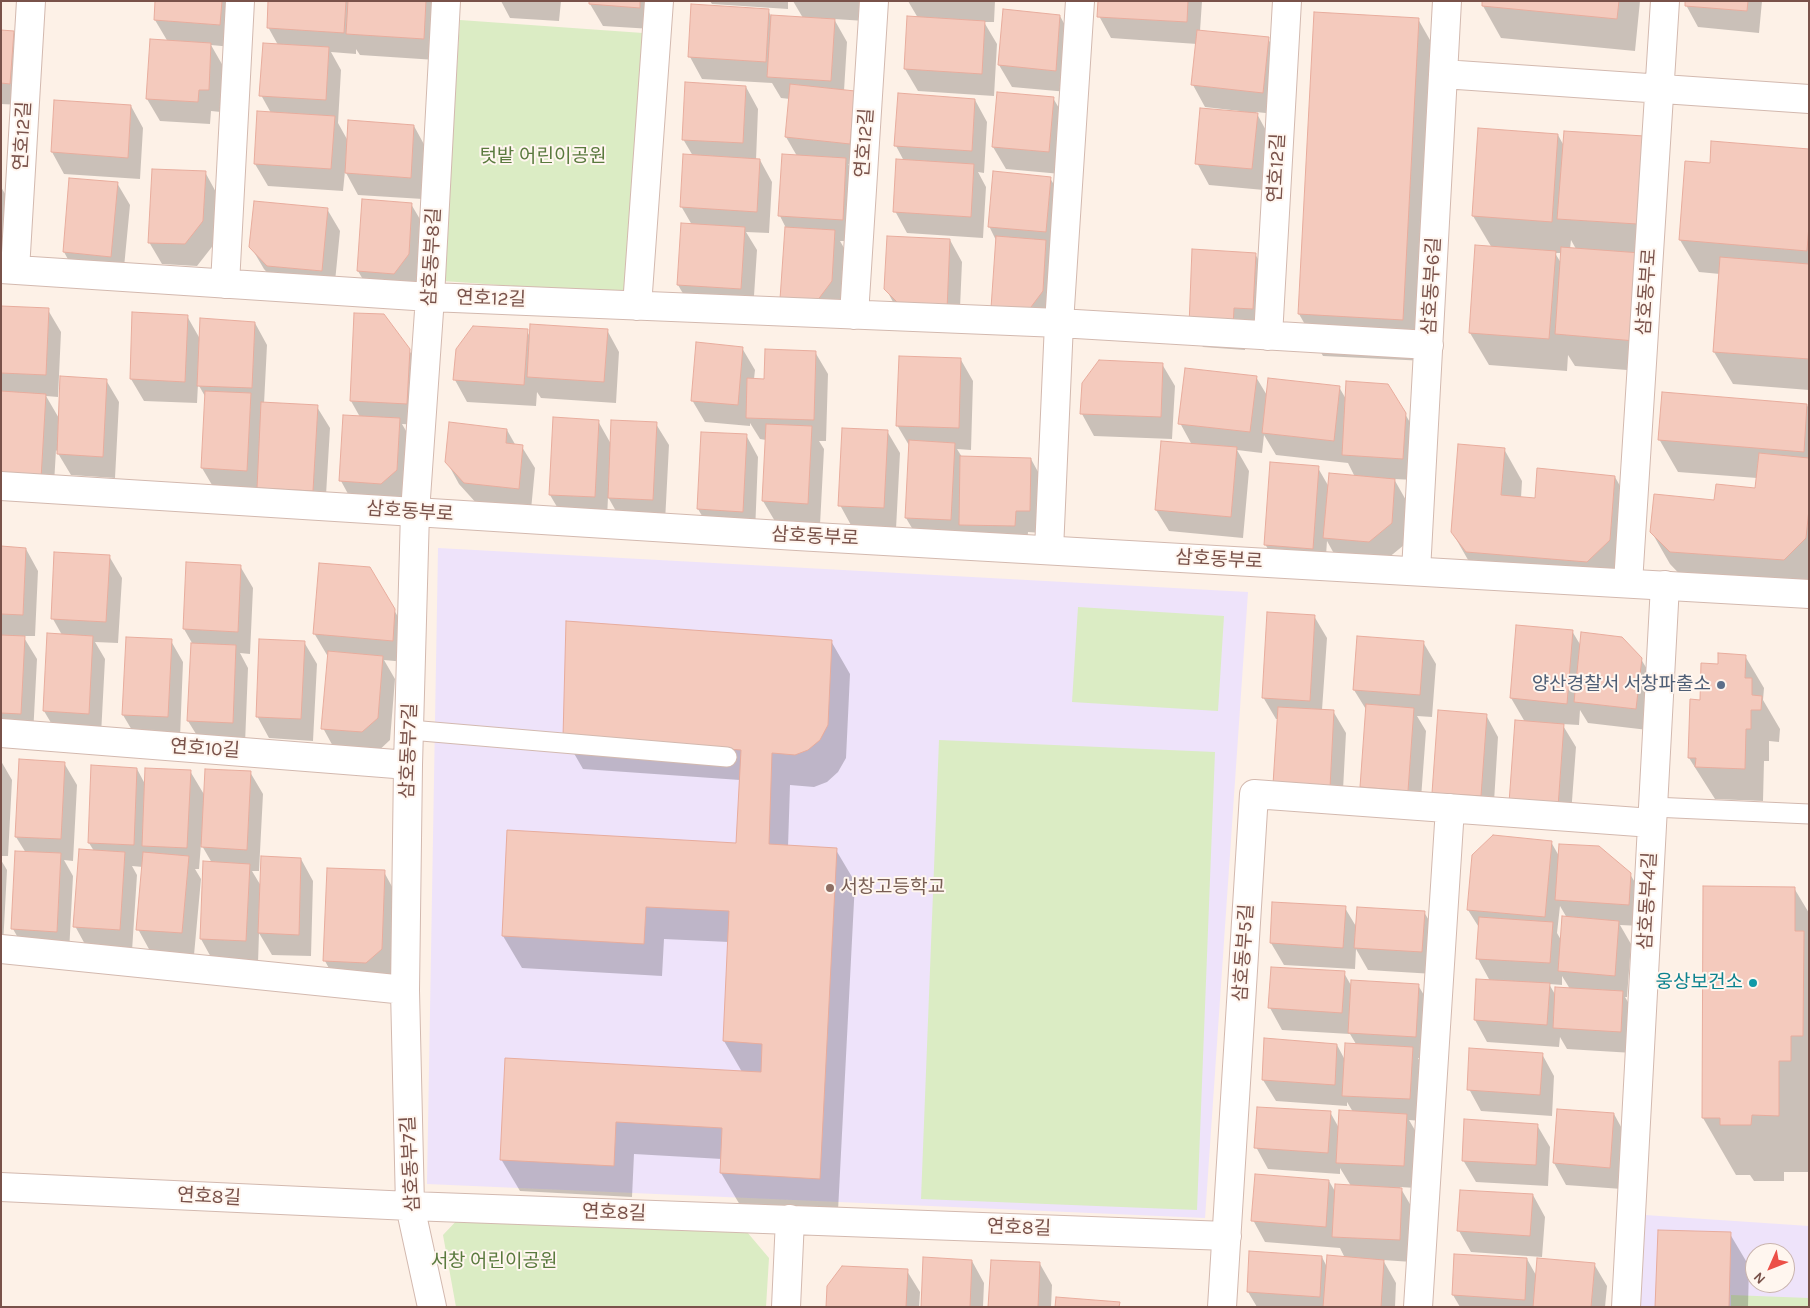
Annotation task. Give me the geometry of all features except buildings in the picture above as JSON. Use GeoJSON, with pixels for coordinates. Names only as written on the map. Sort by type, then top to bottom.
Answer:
{"type":"FeatureCollection","features":[{"type":"Feature","properties":{"kind":"street","name":"연호12길"},"geometry":{"type":"LineString","coordinates":[[31,1],[8,270],[430,297],[1059,323],[1429,345]]}},
{"type":"Feature","properties":{"kind":"street"},"geometry":{"type":"LineString","coordinates":[[224,284],[240,1]]}},
{"type":"Feature","properties":{"kind":"street","name":"삼호동부8길"},"geometry":{"type":"LineString","coordinates":[[415,512],[430,297],[446,1]]}},
{"type":"Feature","properties":{"kind":"street"},"geometry":{"type":"LineString","coordinates":[[638,306],[659,1]]}},
{"type":"Feature","properties":{"kind":"street","name":"연호12길"},"geometry":{"type":"LineString","coordinates":[[854,315],[874,1]]}},
{"type":"Feature","properties":{"kind":"street"},"geometry":{"type":"LineString","coordinates":[[1049,550],[1059,323],[1080,1]]}},
{"type":"Feature","properties":{"kind":"street","name":"연호12길"},"geometry":{"type":"LineString","coordinates":[[1268,336],[1287,1]]}},
{"type":"Feature","properties":{"kind":"street","name":"삼호동부6길"},"geometry":{"type":"LineString","coordinates":[[1416,571],[1447,1]]}},
{"type":"Feature","properties":{"kind":"street","name":"삼호동부로"},"geometry":{"type":"LineString","coordinates":[[1628,583],[1661,90],[1665,1]]}},
{"type":"Feature","properties":{"kind":"street"},"geometry":{"type":"LineString","coordinates":[[1443,74],[1809,99]]}},
{"type":"Feature","properties":{"kind":"street","name":"삼호동부로"},"geometry":{"type":"LineString","coordinates":[[1,486],[1809,594]]}},
{"type":"Feature","properties":{"kind":"street","name":"삼호동부7길"},"geometry":{"type":"LineString","coordinates":[[415,512],[408,764],[405,990],[410,1206],[432,1307]]}},
{"type":"Feature","properties":{"kind":"street","name":"삼호동부4길"},"geometry":{"type":"LineString","coordinates":[[1626,1307],[1665,585]]}},
{"type":"Feature","properties":{"kind":"street","name":"연호10길"},"geometry":{"type":"LineString","coordinates":[[1,733],[408,764]]}},
{"type":"Feature","properties":{"kind":"street","name":"삼호동부5길"},"geometry":{"type":"LineString","coordinates":[[1222,1307],[1254,794],[1450,808],[1652,815]]}},
{"type":"Feature","properties":{"kind":"street"},"geometry":{"type":"LineString","coordinates":[[1418,1307],[1450,808]]}},
{"type":"Feature","properties":{"kind":"street"},"geometry":{"type":"LineString","coordinates":[[1,949],[405,990]]}},
{"type":"Feature","properties":{"kind":"street","name":"연호8길"},"geometry":{"type":"LineString","coordinates":[[1,1187],[410,1206],[1227,1236]]}},
{"type":"Feature","properties":{"kind":"street"},"geometry":{"type":"LineString","coordinates":[[786,1307],[790,1219]]}},
{"type":"Feature","properties":{"kind":"lane"},"geometry":{"type":"LineString","coordinates":[[410,730],[727,756]]}},
{"type":"Feature","properties":{"kind":"lane"},"geometry":{"type":"LineString","coordinates":[[1652,815],[1809,814]]}},
{"type":"Feature","properties":{"kind":"shaded area","name":"서창고등학교"},"geometry":{"type":"Polygon","coordinates":[[[438,548],[1248,592],[1205,1218],[427,1184],[438,548]]]}},
{"type":"Feature","properties":{"kind":"shaded area"},"geometry":{"type":"Polygon","coordinates":[[[1645,1215],[1809,1226],[1809,1307],[1639,1307],[1645,1215]]]}},
{"type":"Feature","properties":{"kind":"green space","name":"텃밭 어린이공원"},"geometry":{"type":"Polygon","coordinates":[[[460,20],[643,33],[626,294],[443,281],[460,20]]]}},
{"type":"Feature","properties":{"kind":"green space"},"geometry":{"type":"Polygon","coordinates":[[[1078,607],[1224,616],[1218,711],[1072,702],[1078,607]]]}},
{"type":"Feature","properties":{"kind":"green space"},"geometry":{"type":"Polygon","coordinates":[[[939,740],[1215,752],[1197,1210],[921,1199],[939,740]]]}},
{"type":"Feature","properties":{"kind":"green space","name":"서창 어린이공원"},"geometry":{"type":"Polygon","coordinates":[[[460,1217],[747,1232],[769,1258],[766,1307],[456,1307],[443,1235],[460,1217]]]}},
{"type":"Feature","properties":{"kind":"green space"},"geometry":{"type":"Polygon","coordinates":[[[1731,1295],[1809,1298],[1809,1307],[1731,1307],[1731,1295]]]}},
{"type":"Feature","properties":{"kind":"place","name":"양산경찰서 서창파출소"},"geometry":{"type":"Point","coordinates":[1721,685]}},
{"type":"Feature","properties":{"kind":"place","name":"서창고등학교"},"geometry":{"type":"Point","coordinates":[830,888]}},
{"type":"Feature","properties":{"kind":"place","name":"웅상보건소"},"geometry":{"type":"Point","coordinates":[1753,983]}}]}
